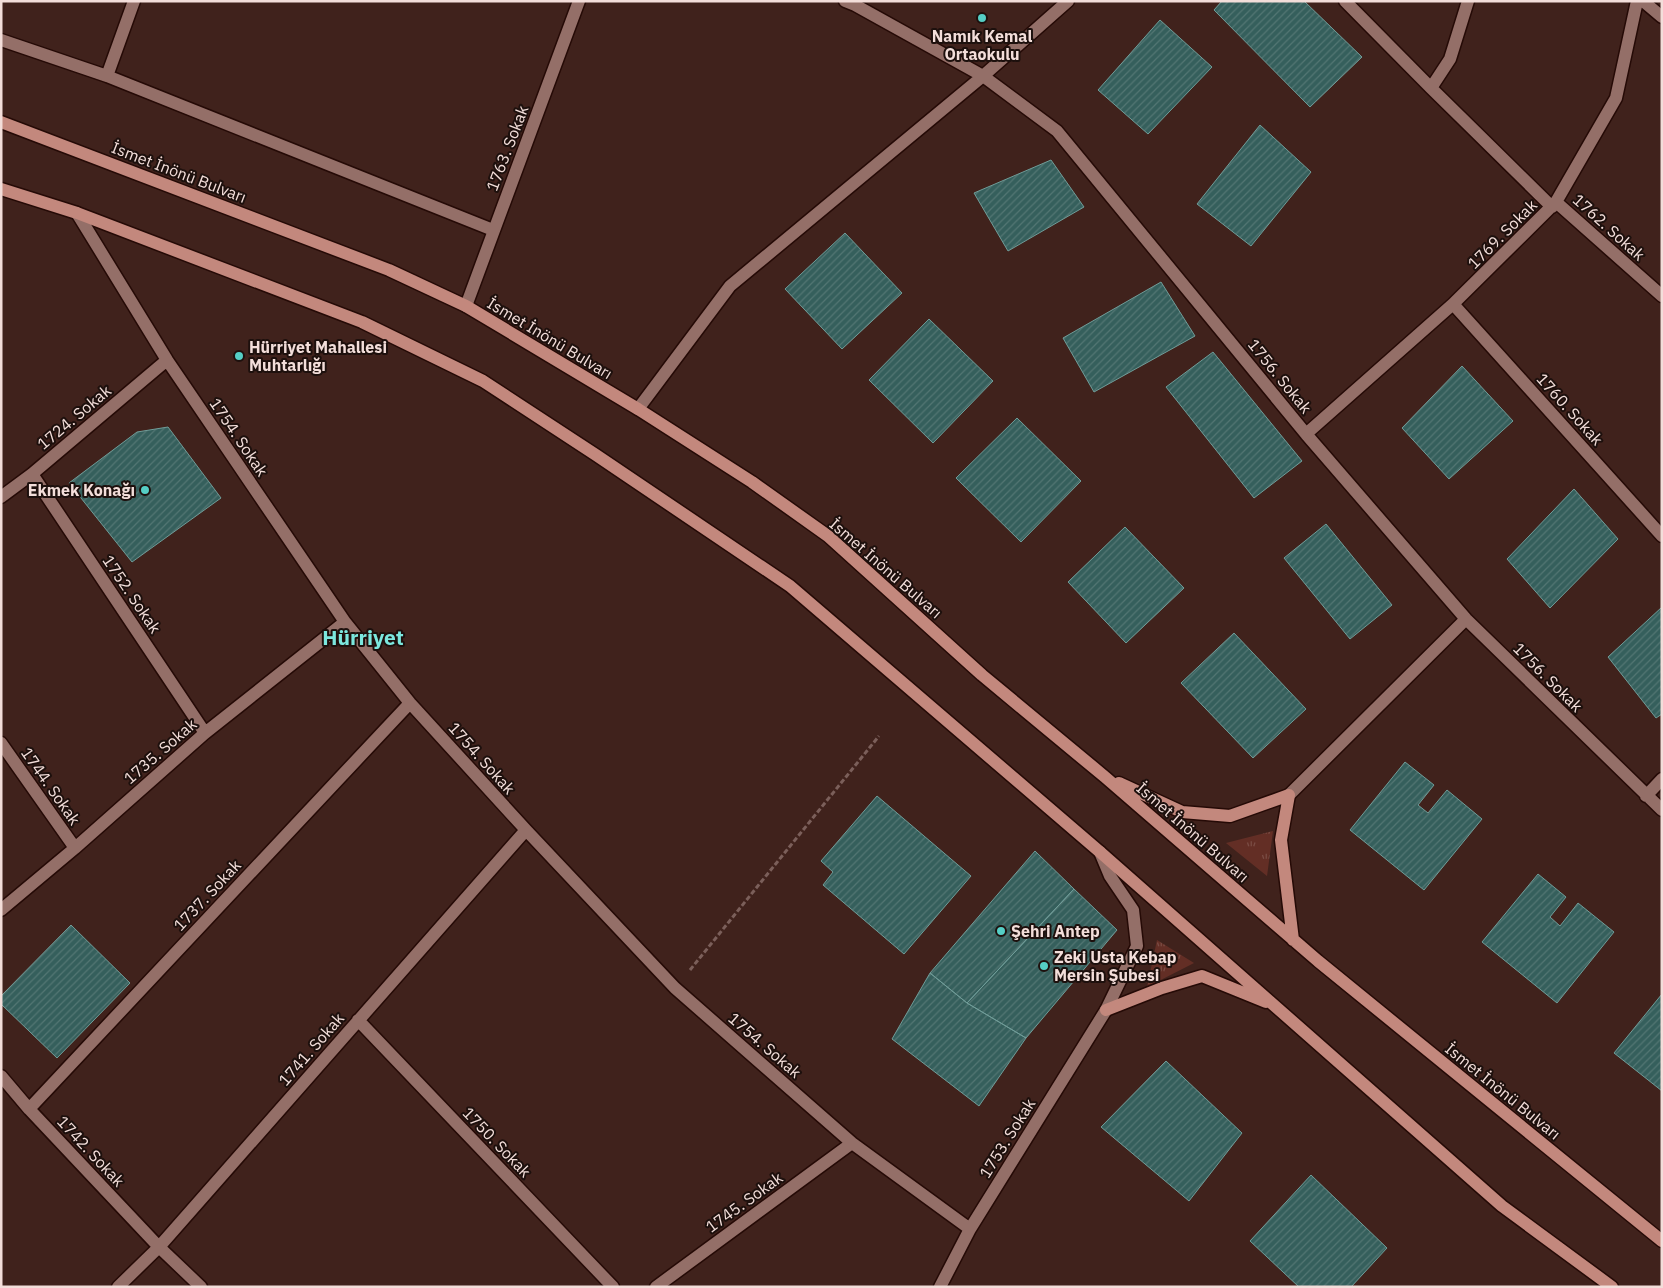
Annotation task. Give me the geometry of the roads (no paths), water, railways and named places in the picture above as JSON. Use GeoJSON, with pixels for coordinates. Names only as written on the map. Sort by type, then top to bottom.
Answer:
{"type":"FeatureCollection","features":[{"type":"Feature","properties":{"kind":"main road","name":"İsmet İnönü Bulvarı"},"geometry":{"type":"LineString","coordinates":[[1,122],[389,270],[466,306],[638,409],[752,482],[828,536],[982,675],[1105,777],[1293,940],[1662,1241]]}},
{"type":"Feature","properties":{"kind":"main road"},"geometry":{"type":"LineString","coordinates":[[1,189],[77,213],[362,322],[482,381],[596,455],[790,586],[1100,852],[1502,1206],[1612,1287]]}},
{"type":"Feature","properties":{"kind":"main road"},"geometry":{"type":"LineString","coordinates":[[1105,777],[1182,812],[1220,816],[1230,816],[1289,795],[1281,840],[1293,940]]}},
{"type":"Feature","properties":{"kind":"main road"},"geometry":{"type":"LineString","coordinates":[[1106,1010],[1162,988],[1202,976],[1274,1005]]}},
{"type":"Feature","properties":{"kind":"main road"},"geometry":{"type":"LineString","coordinates":[[1636,1219],[1662,1230]]}},
{"type":"Feature","properties":{"kind":"street"},"geometry":{"type":"LineString","coordinates":[[107,76],[134,1]]}},
{"type":"Feature","properties":{"kind":"street","name":"1763. Sokak"},"geometry":{"type":"LineString","coordinates":[[466,306],[579,1]]}},
{"type":"Feature","properties":{"kind":"street","name":"1756. Sokak"},"geometry":{"type":"LineString","coordinates":[[845,1],[983,76],[1057,130],[1306,434],[1466,619],[1662,810]]}},
{"type":"Feature","properties":{"kind":"street"},"geometry":{"type":"LineString","coordinates":[[638,409],[730,286],[983,76],[1068,1]]}},
{"type":"Feature","properties":{"kind":"street","name":"1762. Sokak"},"geometry":{"type":"LineString","coordinates":[[1345,1],[1431,88],[1554,204],[1662,296]]}},
{"type":"Feature","properties":{"kind":"street"},"geometry":{"type":"LineString","coordinates":[[1431,88],[1450,59],[1468,1]]}},
{"type":"Feature","properties":{"kind":"street","name":"1769. Sokak"},"geometry":{"type":"LineString","coordinates":[[1306,434],[1454,304],[1554,204],[1616,98],[1637,1]]}},
{"type":"Feature","properties":{"kind":"street"},"geometry":{"type":"LineString","coordinates":[[1643,1],[1662,17]]}},
{"type":"Feature","properties":{"kind":"street"},"geometry":{"type":"LineString","coordinates":[[1,40],[107,76],[493,230]]}},
{"type":"Feature","properties":{"kind":"street","name":"1754. Sokak"},"geometry":{"type":"LineString","coordinates":[[77,213],[167,360],[346,622],[410,703],[526,830],[675,988],[852,1143],[970,1229]]}},
{"type":"Feature","properties":{"kind":"street","name":"1760. Sokak"},"geometry":{"type":"LineString","coordinates":[[1454,304],[1662,536]]}},
{"type":"Feature","properties":{"kind":"street","name":"1724. Sokak"},"geometry":{"type":"LineString","coordinates":[[1,497],[32,474],[167,360]]}},
{"type":"Feature","properties":{"kind":"street","name":"1752. Sokak"},"geometry":{"type":"LineString","coordinates":[[32,474],[205,733]]}},
{"type":"Feature","properties":{"kind":"street"},"geometry":{"type":"LineString","coordinates":[[1289,795],[1466,619]]}},
{"type":"Feature","properties":{"kind":"street","name":"1735. Sokak"},"geometry":{"type":"LineString","coordinates":[[1,910],[205,733],[346,622]]}},
{"type":"Feature","properties":{"kind":"street","name":"1737. Sokak"},"geometry":{"type":"LineString","coordinates":[[29,1109],[410,703]]}},
{"type":"Feature","properties":{"kind":"street","name":"1744. Sokak"},"geometry":{"type":"LineString","coordinates":[[1,743],[74,848]]}},
{"type":"Feature","properties":{"kind":"street"},"geometry":{"type":"LineString","coordinates":[[1646,796],[1662,779]]}},
{"type":"Feature","properties":{"kind":"street","name":"1741. Sokak"},"geometry":{"type":"LineString","coordinates":[[118,1287],[159,1247],[526,830]]}},
{"type":"Feature","properties":{"kind":"street","name":"1753. Sokak"},"geometry":{"type":"LineString","coordinates":[[940,1287],[970,1229],[1106,1010],[1137,946],[1133,910],[1110,876],[1100,852]]}},
{"type":"Feature","properties":{"kind":"street","name":"1750. Sokak"},"geometry":{"type":"LineString","coordinates":[[358,1020],[613,1287]]}},
{"type":"Feature","properties":{"kind":"street","name":"1742. Sokak"},"geometry":{"type":"LineString","coordinates":[[1,1076],[29,1109],[159,1247],[201,1287]]}},
{"type":"Feature","properties":{"kind":"street","name":"1745. Sokak"},"geometry":{"type":"LineString","coordinates":[[656,1287],[852,1143]]}},
{"type":"Feature","properties":{"kind":"place","name":"Namık Kemal Ortaokulu"},"geometry":{"type":"Point","coordinates":[982,18]}},
{"type":"Feature","properties":{"kind":"place","name":"Hürriyet Mahallesi Muhtarlığı"},"geometry":{"type":"Point","coordinates":[239,356]}},
{"type":"Feature","properties":{"kind":"place","name":"Ekmek Konağı"},"geometry":{"type":"Point","coordinates":[145,490]}},
{"type":"Feature","properties":{"kind":"place","name":"Şehri Antep"},"geometry":{"type":"Point","coordinates":[1001,931]}},
{"type":"Feature","properties":{"kind":"place","name":"Zeki Usta Kebap Mersin Şubesi"},"geometry":{"type":"Point","coordinates":[1044,966]}},
{"type":"Feature","properties":{"kind":"district","name":"Hürriyet"},"geometry":{"type":"Point","coordinates":[363,637]}}]}
